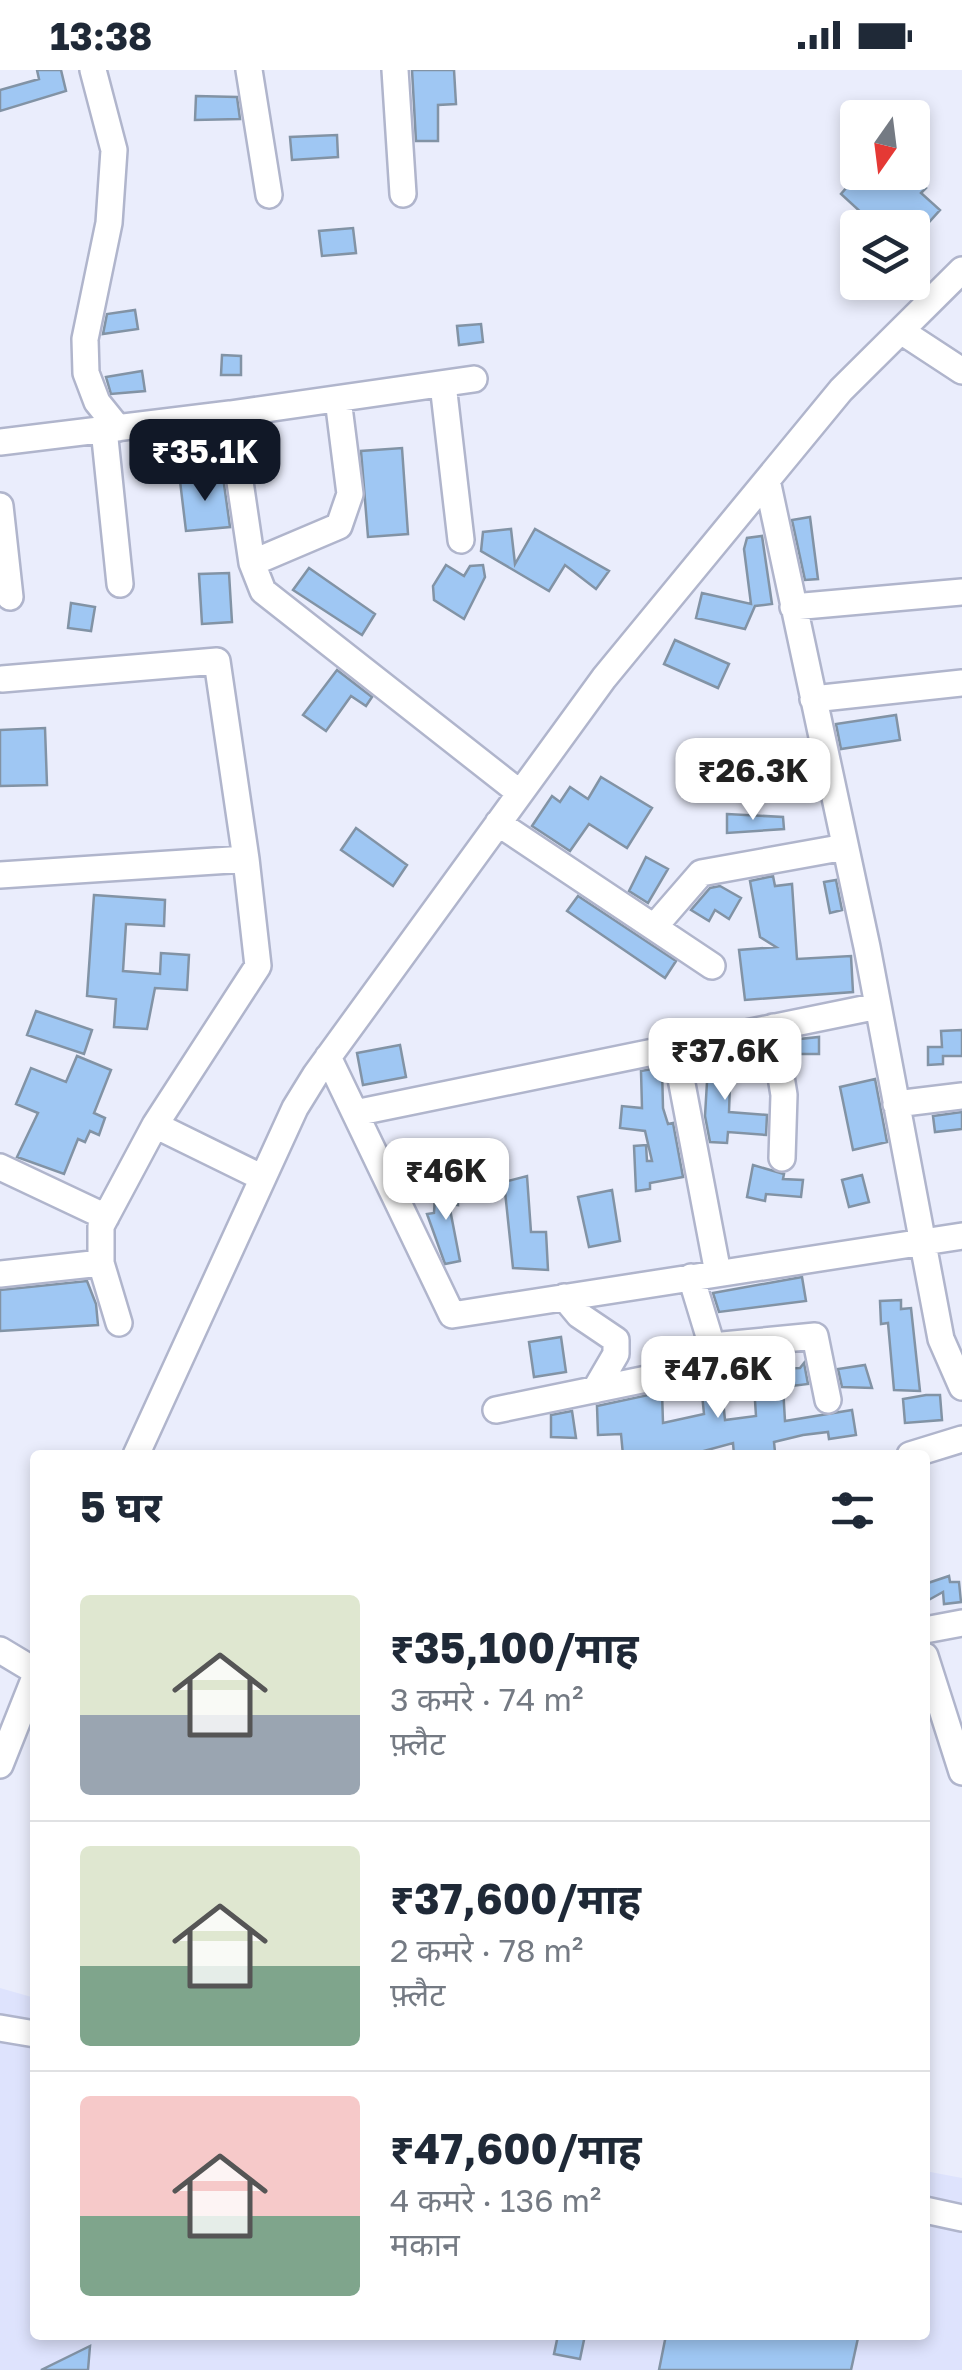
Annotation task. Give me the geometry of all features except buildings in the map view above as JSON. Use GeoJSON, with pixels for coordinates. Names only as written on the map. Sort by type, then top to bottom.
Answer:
{"type":"FeatureCollection","features":[{"type":"Feature","properties":{"kind":"street"},"geometry":{"type":"LineString","coordinates":[[93,70],[114,150],[109,223],[85,339],[86,373],[111,428],[120,584]]}},
{"type":"Feature","properties":{"kind":"street"},"geometry":{"type":"LineString","coordinates":[[250,70],[270,195]]}},
{"type":"Feature","properties":{"kind":"street"},"geometry":{"type":"LineString","coordinates":[[394,70],[403,194]]}},
{"type":"Feature","properties":{"kind":"street"},"geometry":{"type":"LineString","coordinates":[[138,1450],[295,1108],[328,1057],[604,678],[841,390],[962,270]]}},
{"type":"Feature","properties":{"kind":"street"},"geometry":{"type":"LineString","coordinates":[[901,331],[962,371]]}},
{"type":"Feature","properties":{"kind":"street"},"geometry":{"type":"LineString","coordinates":[[0,442],[474,379]]}},
{"type":"Feature","properties":{"kind":"street"},"geometry":{"type":"LineString","coordinates":[[443,384],[461,540]]}},
{"type":"Feature","properties":{"kind":"street"},"geometry":{"type":"LineString","coordinates":[[252,563],[338,526],[348,508],[350,494],[338,398]]}},
{"type":"Feature","properties":{"kind":"street"},"geometry":{"type":"LineString","coordinates":[[230,414],[252,563],[263,590],[520,792]]}},
{"type":"Feature","properties":{"kind":"street"},"geometry":{"type":"LineString","coordinates":[[766,480],[878,1006],[941,1339],[962,1387]]}},
{"type":"Feature","properties":{"kind":"street"},"geometry":{"type":"LineString","coordinates":[[0,506],[10,596]]}},
{"type":"Feature","properties":{"kind":"street"},"geometry":{"type":"LineString","coordinates":[[793,607],[962,592]]}},
{"type":"Feature","properties":{"kind":"street"},"geometry":{"type":"LineString","coordinates":[[2,679],[217,662],[258,966],[155,1125],[106,1217],[101,1263],[119,1323]]}},
{"type":"Feature","properties":{"kind":"street"},"geometry":{"type":"LineString","coordinates":[[813,699],[962,683]]}},
{"type":"Feature","properties":{"kind":"street"},"geometry":{"type":"LineString","coordinates":[[498,823],[712,966]]}},
{"type":"Feature","properties":{"kind":"street"},"geometry":{"type":"LineString","coordinates":[[656,926],[702,873],[845,847]]}},
{"type":"Feature","properties":{"kind":"street"},"geometry":{"type":"LineString","coordinates":[[0,875],[246,858]]}},
{"type":"Feature","properties":{"kind":"street"},"geometry":{"type":"LineString","coordinates":[[355,1113],[878,1006]]}},
{"type":"Feature","properties":{"kind":"street"},"geometry":{"type":"LineString","coordinates":[[773,1027],[784,1110],[782,1158]]}},
{"type":"Feature","properties":{"kind":"street"},"geometry":{"type":"LineString","coordinates":[[675,1047],[718,1273]]}},
{"type":"Feature","properties":{"kind":"street"},"geometry":{"type":"LineString","coordinates":[[328,1057],[452,1315],[962,1236]]}},
{"type":"Feature","properties":{"kind":"street"},"geometry":{"type":"LineString","coordinates":[[896,1104],[962,1096]]}},
{"type":"Feature","properties":{"kind":"street"},"geometry":{"type":"LineString","coordinates":[[155,1125],[263,1178]]}},
{"type":"Feature","properties":{"kind":"street"},"geometry":{"type":"LineString","coordinates":[[0,1167],[106,1217]]}},
{"type":"Feature","properties":{"kind":"street"},"geometry":{"type":"LineString","coordinates":[[0,1274],[101,1263]]}},
{"type":"Feature","properties":{"kind":"street"},"geometry":{"type":"LineString","coordinates":[[496,1410],[709,1363],[712,1346],[691,1278]]}},
{"type":"Feature","properties":{"kind":"street"},"geometry":{"type":"LineString","coordinates":[[564,1298],[579,1315],[616,1340],[616,1354],[595,1390]]}},
{"type":"Feature","properties":{"kind":"street"},"geometry":{"type":"LineString","coordinates":[[712,1346],[815,1336],[828,1400]]}},
{"type":"Feature","properties":{"kind":"street"},"geometry":{"type":"LineString","coordinates":[[926,1450],[962,1439]]}},
{"type":"Feature","properties":{"kind":"street"},"geometry":{"type":"LineString","coordinates":[[930,1629],[962,1624]]}},
{"type":"Feature","properties":{"kind":"street"},"geometry":{"type":"LineString","coordinates":[[0,1650],[30,1671]]}},
{"type":"Feature","properties":{"kind":"street"},"geometry":{"type":"LineString","coordinates":[[930,1672],[962,1772]]}},
{"type":"Feature","properties":{"kind":"street"},"geometry":{"type":"LineString","coordinates":[[0,1765],[30,1687]]}},
{"type":"Feature","properties":{"kind":"street"},"geometry":{"type":"LineString","coordinates":[[0,2028],[30,2033]]}},
{"type":"Feature","properties":{"kind":"street"},"geometry":{"type":"LineString","coordinates":[[930,2211],[962,2218]]}},
{"type":"Feature","properties":{"kind":"shaded area"},"geometry":{"type":"Polygon","coordinates":[[[0,1988],[30,1997],[30,2340],[930,2340],[930,2172],[962,2178],[962,2370],[0,2370],[0,1988]]]}}]}
